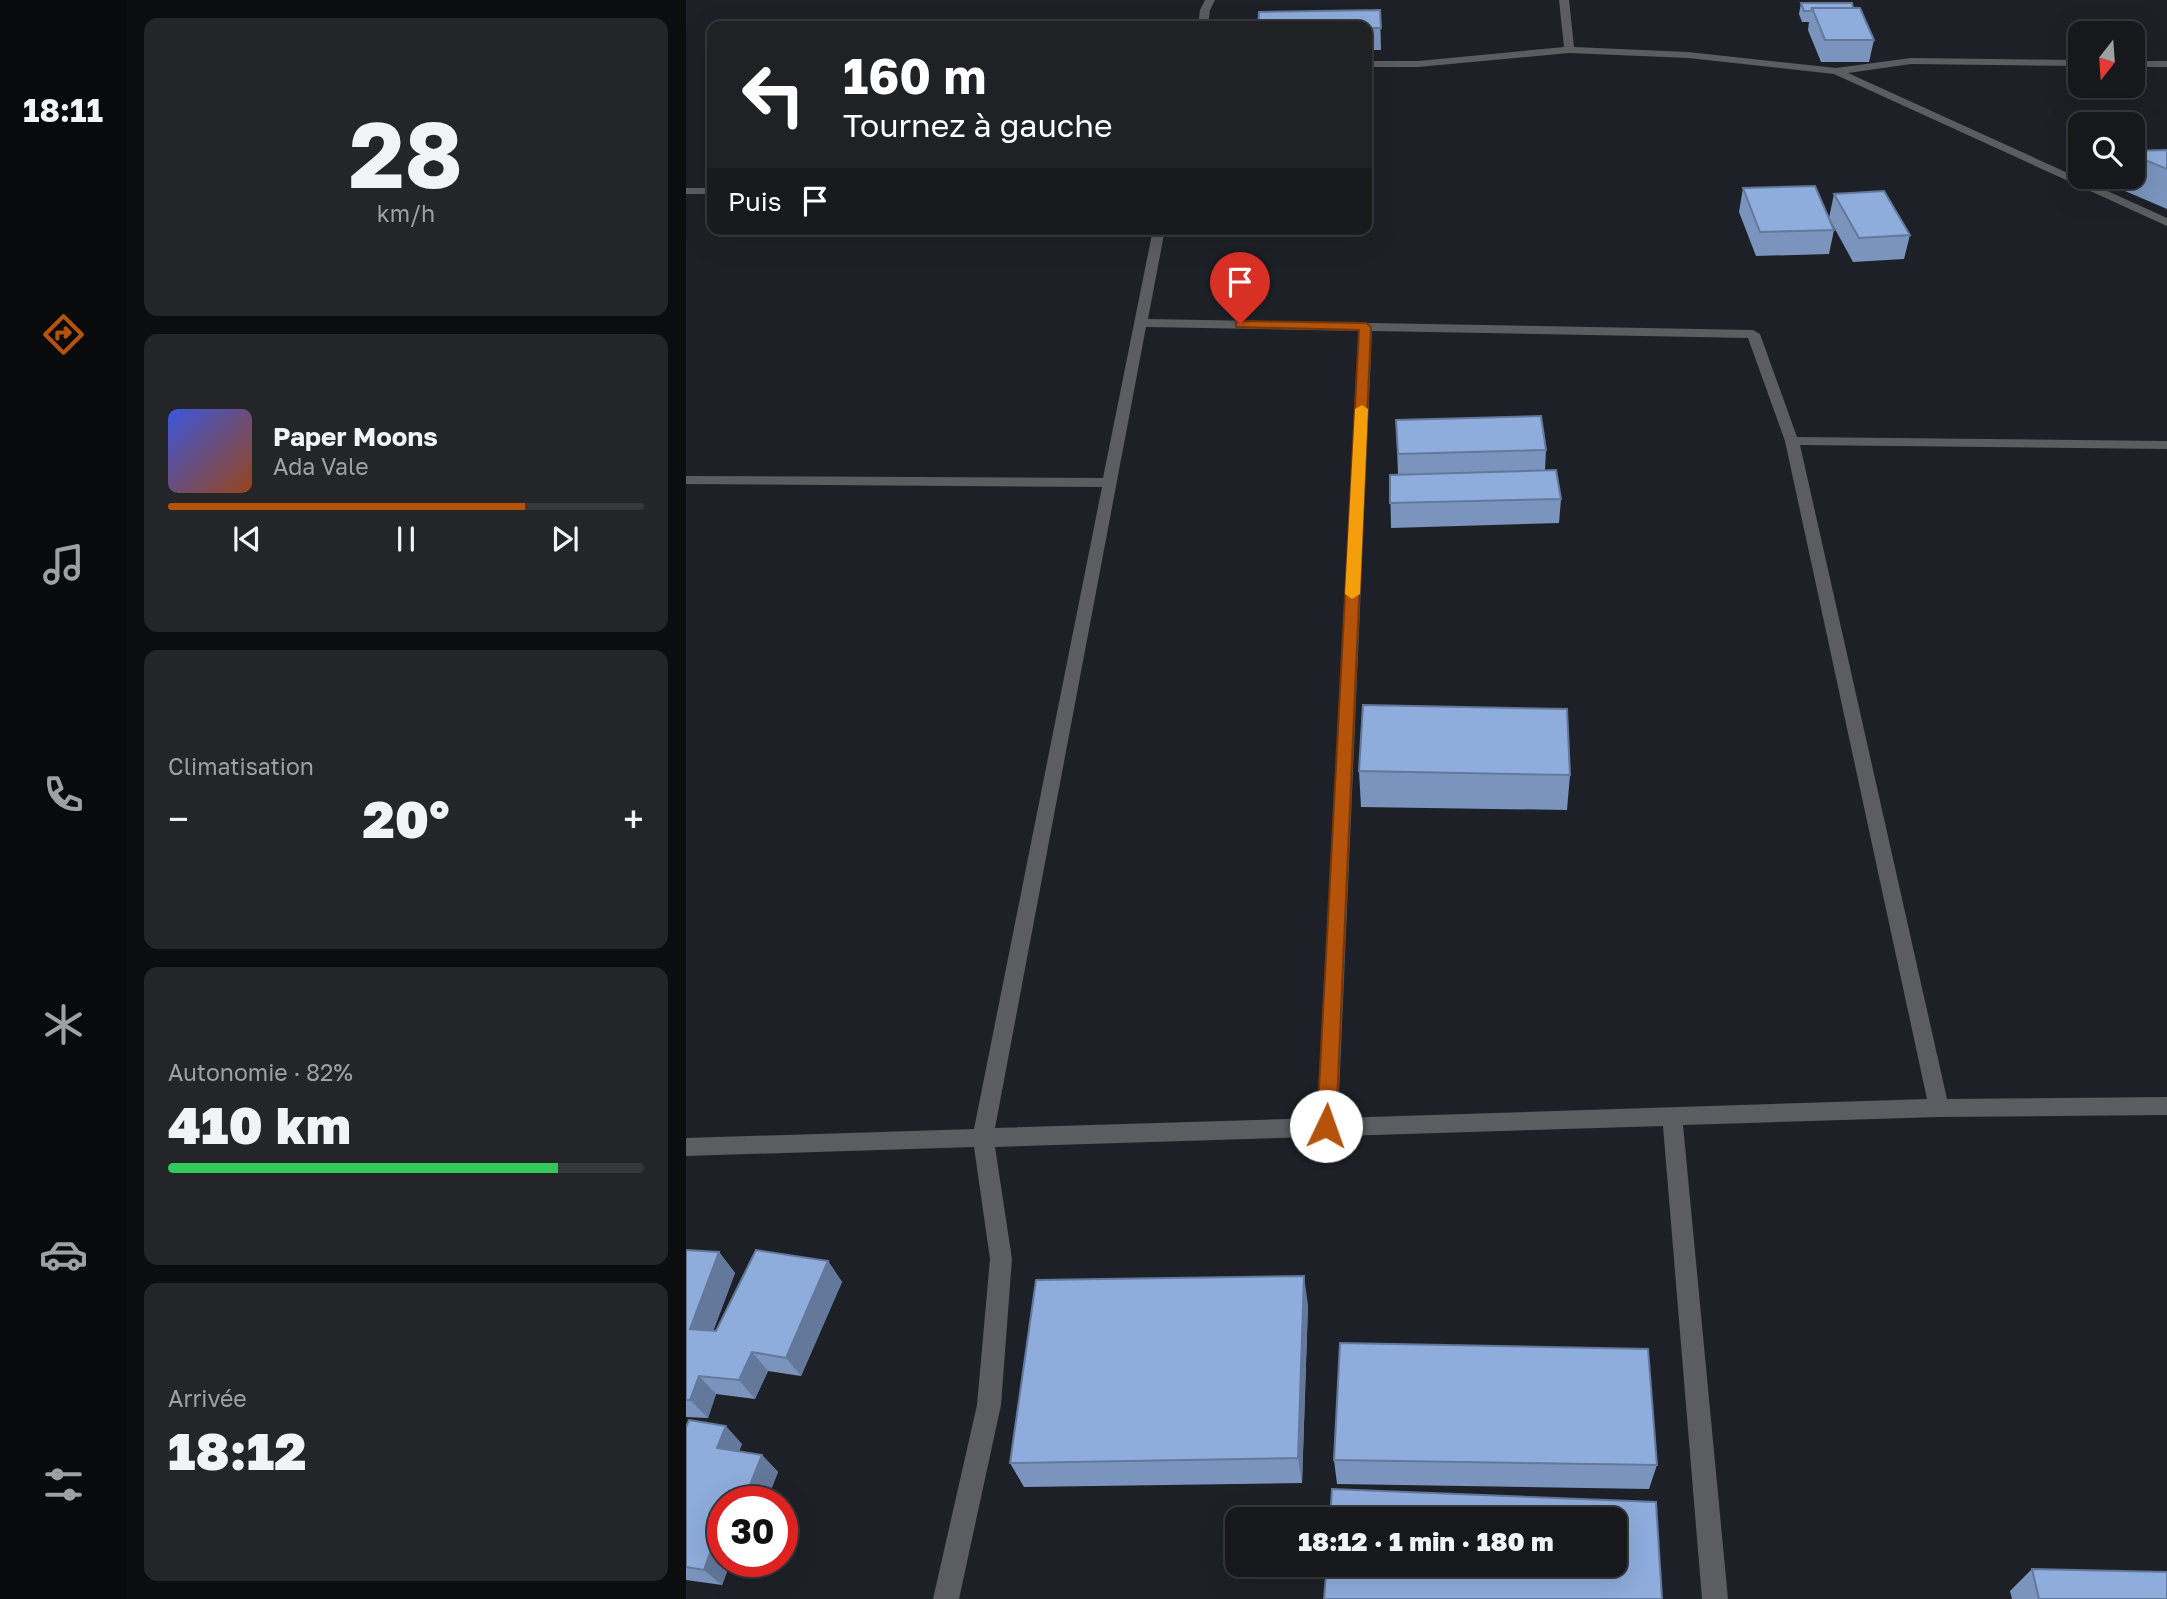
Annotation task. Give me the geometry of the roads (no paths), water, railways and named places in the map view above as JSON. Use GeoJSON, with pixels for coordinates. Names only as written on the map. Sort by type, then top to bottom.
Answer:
{"type":"FeatureCollection","features":[{"type":"Feature","properties":{"kind":"street"},"geometry":{"type":"LineString","coordinates":[[1204,21],[1210,0]]}},
{"type":"Feature","properties":{"kind":"street"},"geometry":{"type":"LineString","coordinates":[[1564,0],[1569,50]]}},
{"type":"Feature","properties":{"kind":"street"},"geometry":{"type":"LineString","coordinates":[[1372,64],[1419,64],[1569,50],[1688,55],[1836,71],[1911,61],[2068,63]]}},
{"type":"Feature","properties":{"kind":"street"},"geometry":{"type":"LineString","coordinates":[[2146,64],[2167,64]]}},
{"type":"Feature","properties":{"kind":"street"},"geometry":{"type":"LineString","coordinates":[[1836,71],[2167,222]]}},
{"type":"Feature","properties":{"kind":"street"},"geometry":{"type":"LineString","coordinates":[[686,191],[707,191]]}},
{"type":"Feature","properties":{"kind":"street"},"geometry":{"type":"LineString","coordinates":[[946,1599],[989,1405],[1001,1259],[983,1136],[1158,235]]}},
{"type":"Feature","properties":{"kind":"street"},"geometry":{"type":"LineString","coordinates":[[1140,323],[1753,334],[1792,442],[1939,1108]]}},
{"type":"Feature","properties":{"kind":"street"},"geometry":{"type":"LineString","coordinates":[[1326,1126],[1366,327]]}},
{"type":"Feature","properties":{"kind":"street"},"geometry":{"type":"LineString","coordinates":[[1792,442],[2167,445]]}},
{"type":"Feature","properties":{"kind":"street"},"geometry":{"type":"LineString","coordinates":[[686,480],[1110,483]]}},
{"type":"Feature","properties":{"kind":"street"},"geometry":{"type":"LineString","coordinates":[[686,1147],[1939,1108],[2167,1106]]}},
{"type":"Feature","properties":{"kind":"street"},"geometry":{"type":"LineString","coordinates":[[1672,1116],[1715,1599]]}}]}
